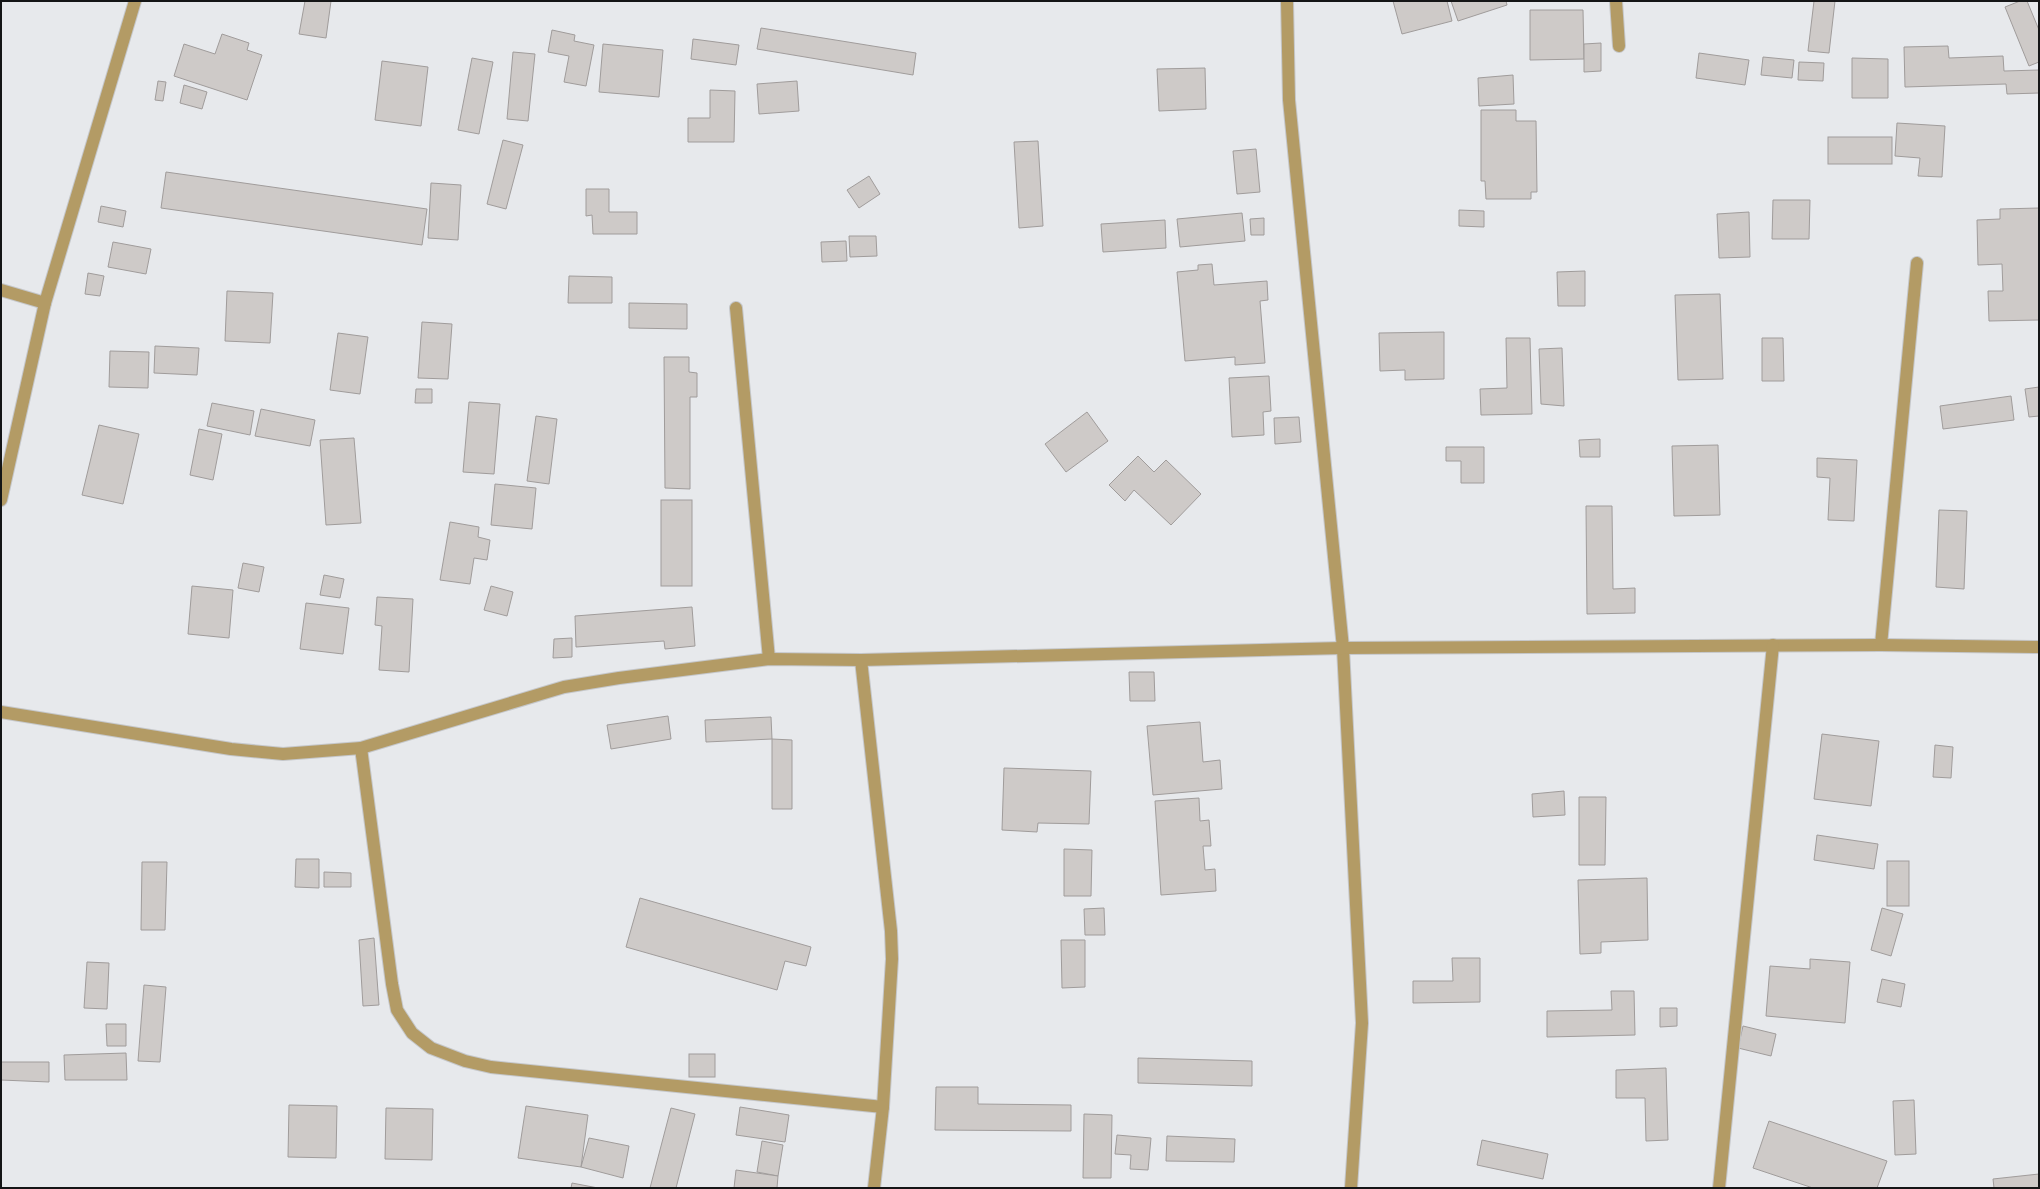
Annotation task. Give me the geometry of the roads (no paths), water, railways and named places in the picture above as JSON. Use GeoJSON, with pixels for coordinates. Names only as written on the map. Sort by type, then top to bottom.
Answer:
{"type":"FeatureCollection","features":[{"type":"Feature","properties":{"kind":"street"},"geometry":{"type":"LineString","coordinates":[[1,500],[45,303],[135,1]]}},
{"type":"Feature","properties":{"kind":"street"},"geometry":{"type":"LineString","coordinates":[[1287,1],[1289,100],[1343,648],[1362,1023],[1351,1188]]}},
{"type":"Feature","properties":{"kind":"street"},"geometry":{"type":"LineString","coordinates":[[1616,1],[1619,46]]}},
{"type":"Feature","properties":{"kind":"street"},"geometry":{"type":"LineString","coordinates":[[1882,645],[1917,263]]}},
{"type":"Feature","properties":{"kind":"street"},"geometry":{"type":"LineString","coordinates":[[1,290],[45,303]]}},
{"type":"Feature","properties":{"kind":"street"},"geometry":{"type":"LineString","coordinates":[[736,308],[769,659]]}},
{"type":"Feature","properties":{"kind":"street"},"geometry":{"type":"LineString","coordinates":[[1719,1188],[1773,645]]}},
{"type":"Feature","properties":{"kind":"street"},"geometry":{"type":"LineString","coordinates":[[1,712],[231,750],[283,754],[361,748],[564,687],[619,678],[769,659],[861,660],[1343,648],[1773,645],[2039,647]]}},
{"type":"Feature","properties":{"kind":"street"},"geometry":{"type":"LineString","coordinates":[[861,660],[891,932],[892,959],[883,1107],[874,1188]]}},
{"type":"Feature","properties":{"kind":"street"},"geometry":{"type":"LineString","coordinates":[[361,748],[392,984],[397,1010],[412,1033],[430,1048],[465,1061],[490,1067],[883,1107]]}}]}
